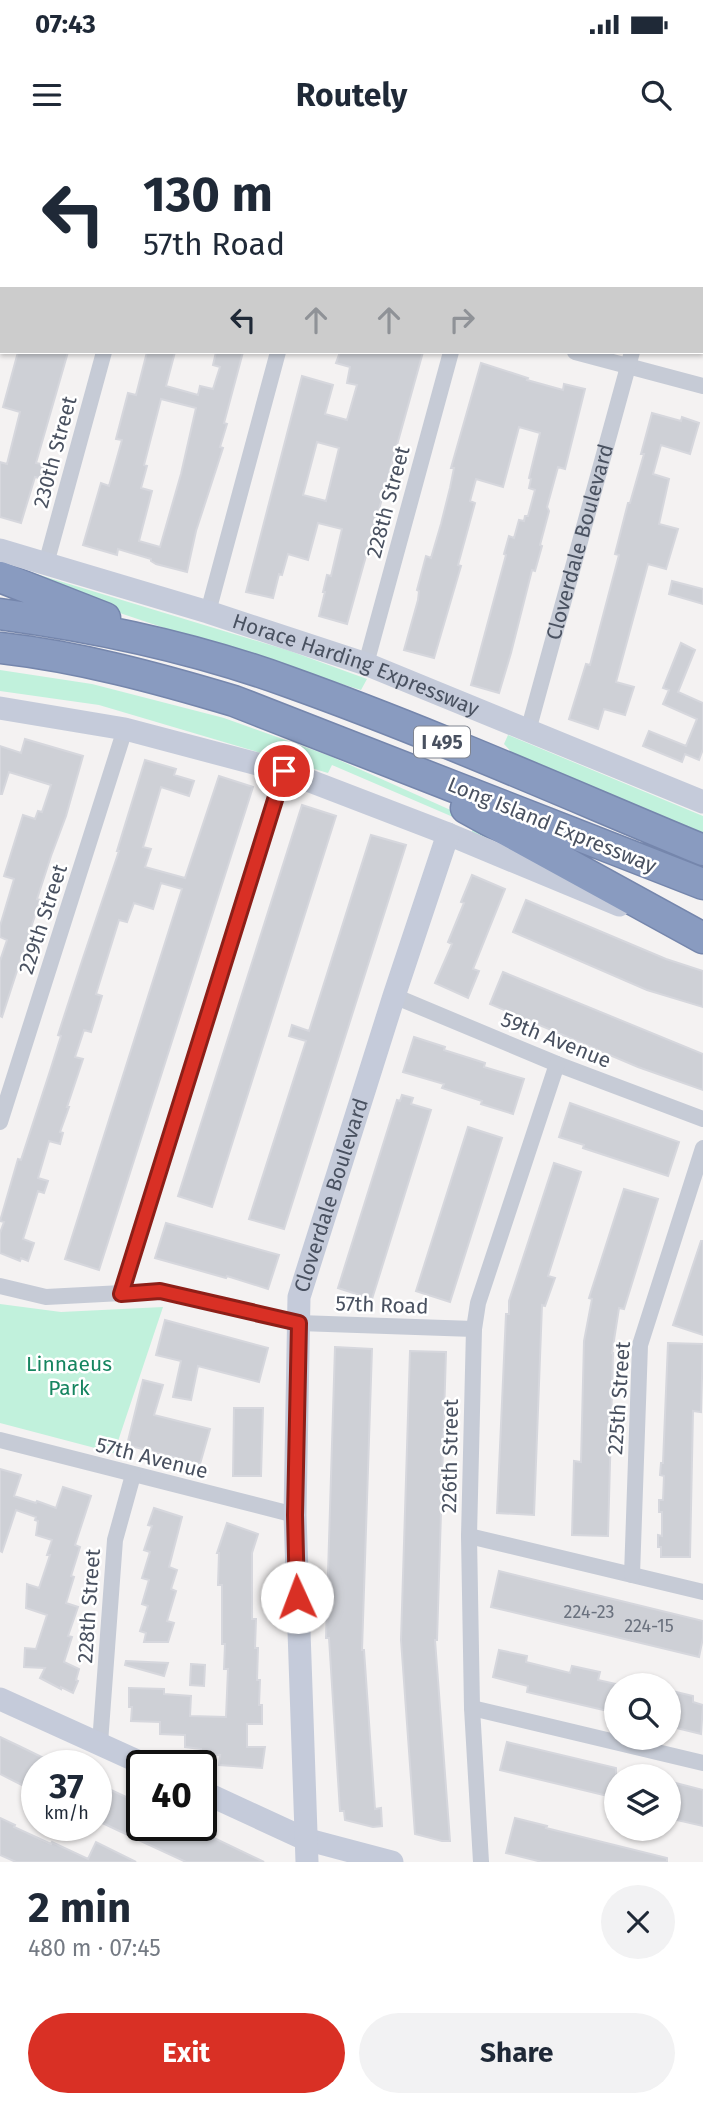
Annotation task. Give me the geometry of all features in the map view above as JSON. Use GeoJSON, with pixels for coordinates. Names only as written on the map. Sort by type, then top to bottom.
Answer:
{"type":"FeatureCollection","features":[{"type":"Feature","properties":{"kind":"highway"},"geometry":{"type":"LineString","coordinates":[[0,577],[176,648]]}},
{"type":"Feature","properties":{"kind":"highway","name":"Long Island Expressway"},"geometry":{"type":"LineString","coordinates":[[0,614],[63,622],[176,648],[287,681],[703,850]]}},
{"type":"Feature","properties":{"kind":"highway","name":"Long Island Expressway"},"geometry":{"type":"LineString","coordinates":[[0,648],[88,662],[234,701],[703,884]]}},
{"type":"Feature","properties":{"kind":"highway"},"geometry":{"type":"LineString","coordinates":[[323,734],[506,829],[703,938]]}},
{"type":"Feature","properties":{"kind":"main road","name":"Horace Harding Expressway"},"geometry":{"type":"LineString","coordinates":[[0,551],[208,612],[366,664],[703,802]]}},
{"type":"Feature","properties":{"kind":"main road"},"geometry":{"type":"LineString","coordinates":[[0,708],[125,729],[284,771],[448,834],[703,938]]}},
{"type":"Feature","properties":{"kind":"main road","name":"Cloverdale Boulevard"},"geometry":{"type":"LineString","coordinates":[[306,1851],[295,1515],[299,1297],[448,834]]}},
{"type":"Feature","properties":{"kind":"main road"},"geometry":{"type":"LineString","coordinates":[[0,1699],[126,1755]]}},
{"type":"Feature","properties":{"kind":"main road"},"geometry":{"type":"LineString","coordinates":[[217,1800],[306,1851],[392,1862]]}},
{"type":"Feature","properties":{"kind":"street","name":"230th Street"},"geometry":{"type":"LineString","coordinates":[[46,564],[103,354]]}},
{"type":"Feature","properties":{"kind":"street"},"geometry":{"type":"LineString","coordinates":[[208,612],[277,354]]}},
{"type":"Feature","properties":{"kind":"street","name":"228th Street"},"geometry":{"type":"LineString","coordinates":[[366,664],[450,354]]}},
{"type":"Feature","properties":{"kind":"street"},"geometry":{"type":"LineString","coordinates":[[591,354],[630,359],[703,386]]}},
{"type":"Feature","properties":{"kind":"street","name":"Cloverdale Boulevard"},"geometry":{"type":"LineString","coordinates":[[528,731],[630,359]]}},
{"type":"Feature","properties":{"kind":"street","name":"229th Street"},"geometry":{"type":"LineString","coordinates":[[1,1116],[125,729]]}},
{"type":"Feature","properties":{"kind":"street"},"geometry":{"type":"LineString","coordinates":[[121,1294],[284,771]]}},
{"type":"Feature","properties":{"kind":"street","name":"59th Avenue"},"geometry":{"type":"LineString","coordinates":[[394,996],[557,1064],[703,1119]]}},
{"type":"Feature","properties":{"kind":"street","name":"226th Street"},"geometry":{"type":"LineString","coordinates":[[481,1862],[472,1708],[469,1536],[474,1329],[478,1303],[557,1064]]}},
{"type":"Feature","properties":{"kind":"street","name":"225th Street"},"geometry":{"type":"LineString","coordinates":[[632,1575],[640,1345],[703,1148]]}},
{"type":"Feature","properties":{"kind":"street","name":"57th Road"},"geometry":{"type":"LineString","coordinates":[[0,1286],[46,1297],[160,1291],[299,1323],[474,1329]]}},
{"type":"Feature","properties":{"kind":"street","name":"57th Avenue"},"geometry":{"type":"LineString","coordinates":[[0,1440],[295,1515]]}},
{"type":"Feature","properties":{"kind":"street","name":"228th Street"},"geometry":{"type":"LineString","coordinates":[[100,1743],[115,1540],[133,1475]]}},
{"type":"Feature","properties":{"kind":"street"},"geometry":{"type":"LineString","coordinates":[[469,1536],[703,1592]]}},
{"type":"Feature","properties":{"kind":"street"},"geometry":{"type":"LineString","coordinates":[[472,1708],[703,1763]]}},
{"type":"Feature","properties":{"kind":"green space"},"geometry":{"type":"Polygon","coordinates":[[[0,563],[290,651],[367,679],[361,690],[212,644],[102,607],[0,563]]]}},
{"type":"Feature","properties":{"kind":"green space"},"geometry":{"type":"Polygon","coordinates":[[[0,670],[92,684],[224,718],[330,756],[484,825],[616,895],[471,834],[474,826],[332,765],[328,773],[99,705],[0,691],[0,670]]]}},
{"type":"Feature","properties":{"kind":"green space"},"geometry":{"type":"Polygon","coordinates":[[[508,735],[703,816],[703,835],[516,757],[504,744],[508,735]]]}},
{"type":"Feature","properties":{"kind":"green space","name":"Linnaeus Park"},"geometry":{"type":"Polygon","coordinates":[[[0,1304],[61,1312],[163,1307],[114,1453],[0,1423],[0,1304]]]}},
{"type":"Feature","properties":{"kind":"building"},"geometry":{"type":"Polygon","coordinates":[[[17,354],[67,354],[36,463],[47,465],[43,479],[35,477],[21,523],[0,517],[0,462],[7,464],[20,412],[3,407],[17,354]]]}},
{"type":"Feature","properties":{"kind":"building"},"geometry":{"type":"Polygon","coordinates":[[[146,354],[174,354],[166,386],[198,395],[200,386],[213,389],[220,367],[213,365],[216,354],[242,354],[224,423],[227,424],[220,447],[223,448],[196,531],[187,572],[156,564],[151,559],[118,549],[117,555],[83,545],[101,483],[109,486],[122,440],[116,439],[128,393],[136,395],[146,354]],[[161,399],[144,465],[147,466],[141,488],[152,491],[139,541],[160,547],[196,408],[161,399]]]}},
{"type":"Feature","properties":{"kind":"building"},"geometry":{"type":"Polygon","coordinates":[[[339,354],[422,354],[347,624],[319,616],[327,575],[331,576],[342,529],[318,523],[308,560],[288,554],[273,598],[246,592],[302,376],[333,385],[325,414],[347,420],[357,385],[347,383],[350,367],[336,363],[339,354]],[[317,442],[303,495],[326,501],[339,448],[317,442]]]}},
{"type":"Feature","properties":{"kind":"building"},"geometry":{"type":"Polygon","coordinates":[[[481,363],[563,390],[564,384],[585,389],[565,469],[558,467],[547,507],[549,511],[540,545],[542,546],[535,571],[532,570],[499,693],[471,685],[509,536],[514,538],[519,520],[524,521],[525,516],[528,516],[535,490],[529,488],[529,478],[540,433],[519,427],[503,487],[476,479],[470,501],[475,503],[458,565],[461,566],[434,658],[404,650],[418,600],[417,590],[426,556],[431,558],[441,524],[454,468],[451,468],[481,363]]]}},
{"type":"Feature","properties":{"kind":"building"},"geometry":{"type":"Polygon","coordinates":[[[652,413],[681,421],[682,417],[699,423],[690,454],[661,445],[653,474],[669,479],[659,524],[678,529],[666,569],[648,564],[616,682],[634,687],[625,715],[604,709],[598,729],[569,719],[586,664],[590,665],[619,555],[615,554],[644,454],[641,454],[652,413]]]}},
{"type":"Feature","properties":{"kind":"building"},"geometry":{"type":"Polygon","coordinates":[[[672,581],[703,589],[703,604],[669,594],[672,581]]]}},
{"type":"Feature","properties":{"kind":"building"},"geometry":{"type":"Polygon","coordinates":[[[681,643],[695,650],[678,692],[703,703],[703,749],[699,760],[685,754],[682,762],[643,746],[649,731],[686,746],[697,719],[663,704],[669,690],[663,688],[681,643]]]}},
{"type":"Feature","properties":{"kind":"building"},"geometry":{"type":"Polygon","coordinates":[[[25,739],[83,756],[2,1017],[0,961],[7,940],[0,937],[0,926],[14,879],[4,876],[23,815],[35,819],[38,811],[42,812],[51,785],[9,772],[0,794],[0,746],[21,753],[25,739]]]}},
{"type":"Feature","properties":{"kind":"building"},"geometry":{"type":"Polygon","coordinates":[[[145,760],[176,769],[174,775],[194,781],[189,796],[161,787],[143,847],[151,849],[145,867],[185,878],[219,776],[253,787],[99,1270],[65,1259],[182,889],[161,883],[153,909],[134,903],[127,922],[119,920],[96,994],[102,996],[91,1032],[84,1030],[75,1057],[83,1059],[60,1132],[63,1133],[60,1144],[49,1141],[38,1178],[48,1181],[44,1193],[38,1191],[23,1239],[34,1243],[28,1261],[21,1258],[20,1261],[0,1253],[0,1233],[4,1222],[0,1221],[18,1159],[21,1160],[50,1071],[61,1036],[58,1035],[119,851],[145,760]]]}},
{"type":"Feature","properties":{"kind":"building"},"geometry":{"type":"Polygon","coordinates":[[[302,805],[336,816],[212,1207],[178,1196],[302,805]]]}},
{"type":"Feature","properties":{"kind":"building"},"geometry":{"type":"Polygon","coordinates":[[[371,835],[406,845],[284,1229],[249,1219],[306,1041],[289,1036],[292,1025],[309,1031],[371,835]]]}},
{"type":"Feature","properties":{"kind":"building"},"geometry":{"type":"Polygon","coordinates":[[[472,875],[505,889],[473,969],[479,971],[468,998],[435,983],[452,944],[448,942],[472,875]]]}},
{"type":"Feature","properties":{"kind":"building"},"geometry":{"type":"Polygon","coordinates":[[[526,900],[666,959],[703,971],[703,1007],[647,990],[513,932],[526,900]]]}},
{"type":"Feature","properties":{"kind":"building"},"geometry":{"type":"Polygon","coordinates":[[[503,972],[703,1054],[703,1090],[638,1067],[490,1004],[503,972]]]}},
{"type":"Feature","properties":{"kind":"building"},"geometry":{"type":"Polygon","coordinates":[[[414,1037],[485,1063],[484,1067],[524,1079],[513,1114],[442,1088],[444,1084],[403,1072],[414,1037]]]}},
{"type":"Feature","properties":{"kind":"building"},"geometry":{"type":"Polygon","coordinates":[[[402,1095],[413,1098],[411,1104],[431,1110],[372,1299],[338,1288],[397,1100],[400,1101],[402,1095]]]}},
{"type":"Feature","properties":{"kind":"building"},"geometry":{"type":"Polygon","coordinates":[[[570,1103],[679,1142],[668,1176],[583,1148],[584,1145],[559,1137],[570,1103]]]}},
{"type":"Feature","properties":{"kind":"building"},"geometry":{"type":"Polygon","coordinates":[[[468,1127],[502,1138],[450,1302],[416,1291],[468,1127]]]}},
{"type":"Feature","properties":{"kind":"building"},"geometry":{"type":"Polygon","coordinates":[[[554,1163],[581,1172],[548,1276],[555,1278],[545,1306],[542,1305],[534,1515],[497,1513],[506,1314],[509,1314],[509,1301],[554,1163]]]}},
{"type":"Feature","properties":{"kind":"building"},"geometry":{"type":"Polygon","coordinates":[[[624,1189],[658,1199],[624,1309],[619,1308],[612,1353],[608,1536],[572,1535],[574,1461],[581,1462],[584,1341],[592,1299],[589,1298],[624,1189]]]}},
{"type":"Feature","properties":{"kind":"building"},"geometry":{"type":"Polygon","coordinates":[[[166,1223],[279,1255],[268,1289],[155,1258],[166,1223]]]}},
{"type":"Feature","properties":{"kind":"building"},"geometry":{"type":"Polygon","coordinates":[[[703,1241],[703,1335],[673,1325],[703,1241]]]}},
{"type":"Feature","properties":{"kind":"building"},"geometry":{"type":"Polygon","coordinates":[[[165,1320],[268,1348],[259,1382],[198,1366],[191,1400],[173,1397],[181,1361],[156,1355],[165,1320]]]}},
{"type":"Feature","properties":{"kind":"building"},"geometry":{"type":"Polygon","coordinates":[[[668,1343],[703,1344],[701,1412],[693,1411],[690,1557],[661,1557],[661,1547],[658,1547],[658,1535],[662,1536],[659,1500],[663,1500],[664,1476],[660,1475],[663,1463],[668,1343]]]}},
{"type":"Feature","properties":{"kind":"building"},"geometry":{"type":"Polygon","coordinates":[[[335,1347],[372,1349],[362,1650],[375,1809],[381,1808],[382,1826],[373,1827],[345,1820],[344,1811],[340,1811],[329,1638],[326,1638],[335,1347]]]}},
{"type":"Feature","properties":{"kind":"building"},"geometry":{"type":"Polygon","coordinates":[[[410,1351],[446,1352],[435,1640],[450,1841],[415,1834],[401,1640],[410,1351]]]}},
{"type":"Feature","properties":{"kind":"building"},"geometry":{"type":"Polygon","coordinates":[[[143,1380],[163,1385],[154,1415],[210,1429],[200,1464],[127,1445],[143,1380]]]}},
{"type":"Feature","properties":{"kind":"building"},"geometry":{"type":"Polygon","coordinates":[[[234,1408],[263,1408],[261,1476],[233,1476],[234,1408]]]}},
{"type":"Feature","properties":{"kind":"building"},"geometry":{"type":"Polygon","coordinates":[[[0,1469],[21,1475],[14,1496],[36,1503],[37,1501],[56,1508],[63,1487],[91,1496],[75,1545],[80,1547],[66,1603],[78,1607],[68,1636],[72,1637],[64,1662],[79,1669],[73,1693],[40,1678],[45,1668],[24,1667],[25,1648],[36,1649],[47,1615],[26,1608],[27,1584],[39,1588],[52,1540],[36,1535],[36,1517],[16,1510],[2,1552],[0,1551],[0,1469]]]}},
{"type":"Feature","properties":{"kind":"building"},"geometry":{"type":"Polygon","coordinates":[[[154,1508],[182,1517],[169,1567],[177,1570],[171,1589],[176,1591],[167,1621],[174,1623],[168,1642],[144,1642],[146,1633],[140,1631],[148,1606],[142,1604],[149,1580],[142,1578],[150,1552],[144,1550],[152,1526],[148,1525],[154,1508]]]}},
{"type":"Feature","properties":{"kind":"building"},"geometry":{"type":"Polygon","coordinates":[[[227,1523],[258,1534],[252,1553],[252,1619],[256,1619],[255,1648],[258,1648],[257,1680],[260,1680],[259,1705],[262,1705],[262,1724],[247,1724],[247,1747],[265,1747],[262,1768],[219,1765],[220,1755],[217,1755],[217,1750],[185,1747],[185,1735],[160,1734],[160,1722],[131,1721],[129,1688],[164,1689],[164,1694],[191,1696],[190,1716],[226,1717],[228,1669],[224,1669],[222,1585],[218,1585],[217,1553],[227,1523]]]}},
{"type":"Feature","properties":{"kind":"building"},"geometry":{"type":"Polygon","coordinates":[[[499,1571],[703,1621],[699,1657],[491,1607],[499,1571]]]}},
{"type":"Feature","properties":{"kind":"building"},"geometry":{"type":"Polygon","coordinates":[[[499,1650],[527,1656],[526,1662],[570,1673],[572,1666],[600,1672],[598,1680],[604,1681],[604,1710],[527,1692],[528,1686],[493,1677],[499,1650]]]}},
{"type":"Feature","properties":{"kind":"building"},"geometry":{"type":"Polygon","coordinates":[[[126,1661],[168,1663],[164,1676],[125,1665],[126,1661]]]}},
{"type":"Feature","properties":{"kind":"building"},"geometry":{"type":"Polygon","coordinates":[[[191,1664],[205,1665],[204,1686],[190,1685],[191,1664]]]}},
{"type":"Feature","properties":{"kind":"building"},"geometry":{"type":"Polygon","coordinates":[[[681,1693],[693,1696],[693,1702],[703,1705],[701,1734],[681,1729],[681,1693]]]}},
{"type":"Feature","properties":{"kind":"building"},"geometry":{"type":"Polygon","coordinates":[[[0,1737],[27,1750],[21,1750],[21,1784],[0,1774],[0,1737]]]}},
{"type":"Feature","properties":{"kind":"building"},"geometry":{"type":"Polygon","coordinates":[[[507,1742],[604,1765],[604,1795],[500,1770],[507,1742]]]}},
{"type":"Feature","properties":{"kind":"building"},"geometry":{"type":"Polygon","coordinates":[[[681,1784],[703,1790],[703,1826],[681,1821],[681,1784]]]}},
{"type":"Feature","properties":{"kind":"building"},"geometry":{"type":"Polygon","coordinates":[[[112,1790],[126,1797],[126,1834],[112,1828],[112,1790]]]}},
{"type":"Feature","properties":{"kind":"building"},"geometry":{"type":"Polygon","coordinates":[[[0,1818],[21,1830],[21,1841],[52,1842],[88,1859],[96,1842],[136,1862],[16,1862],[0,1855],[0,1818]]]}},
{"type":"Feature","properties":{"kind":"building"},"geometry":{"type":"Polygon","coordinates":[[[515,1818],[667,1858],[667,1862],[542,1862],[506,1853],[515,1818]]]}},
{"type":"Feature","properties":{"kind":"building"},"geometry":{"type":"Polygon","coordinates":[[[217,1839],[264,1862],[186,1862],[141,1841],[217,1839]]]}},
{"type":"Feature","properties":{"kind":"route"},"geometry":{"type":"LineString","coordinates":[[284,771],[121,1294],[160,1291],[299,1323],[295,1515],[297,1597]]}}]}
